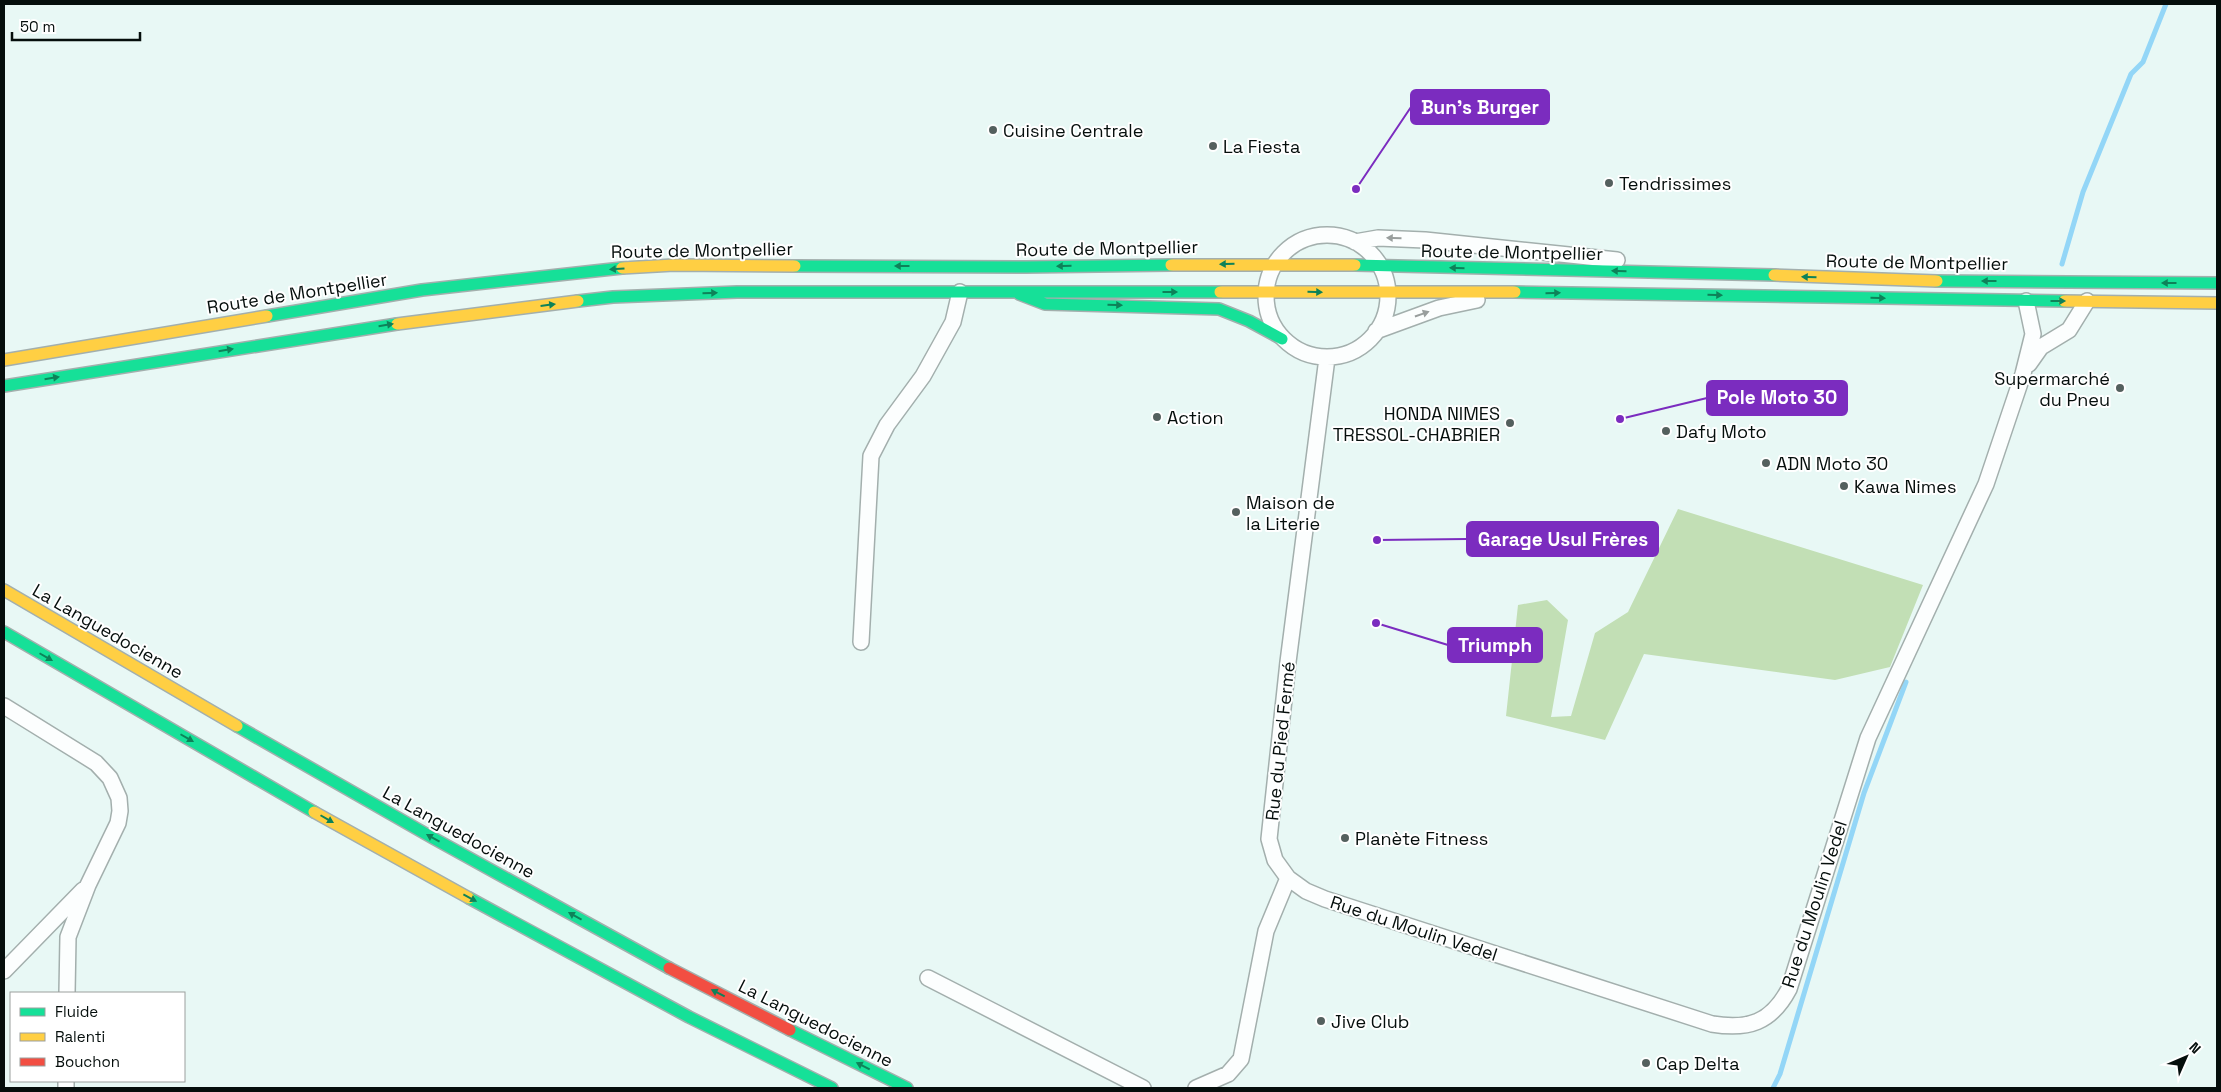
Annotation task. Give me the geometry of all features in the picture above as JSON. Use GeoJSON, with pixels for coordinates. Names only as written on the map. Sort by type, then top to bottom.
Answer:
{"type":"FeatureCollection","features":[{"type":"Feature","properties":{"kind":"main road","name":"Route de Montpellier"},"geometry":{"type":"LineString","coordinates":[[4,360],[422,290],[597,270],[674,265],[1026,267],[1275,263],[1721,273],[1933,281],[2217,283]]}},
{"type":"Feature","properties":{"kind":"main road","name":"Route de Montpellier"},"geometry":{"type":"LineString","coordinates":[[4,386],[413,321],[613,297],[738,292],[1504,294],[1615,292],[2217,303]]}},
{"type":"Feature","properties":{"kind":"main road"},"geometry":{"type":"LineString","coordinates":[[1016,293],[1045,304],[1169,306],[1219,309],[1249,321],[1282,339]]}},
{"type":"Feature","properties":{"kind":"main road","name":"La Languedocienne"},"geometry":{"type":"LineString","coordinates":[[4,590],[396,817],[555,906],[697,982],[907,1088]]}},
{"type":"Feature","properties":{"kind":"main road"},"geometry":{"type":"LineString","coordinates":[[4,632],[382,851],[689,1017],[832,1088]]}},
{"type":"Feature","properties":{"kind":"street"},"geometry":{"type":"LineString","coordinates":[[1328,235],[1355,242],[1368,251],[1386,280],[1388,293],[1384,321],[1370,340],[1350,354],[1327,358],[1302,353],[1282,339],[1269,318],[1266,292],[1268,278],[1275,263],[1296,244],[1314,237],[1328,235]]}},
{"type":"Feature","properties":{"kind":"street"},"geometry":{"type":"LineString","coordinates":[[1355,242],[1378,238],[1425,240],[1680,266],[1721,273]]}},
{"type":"Feature","properties":{"kind":"street"},"geometry":{"type":"LineString","coordinates":[[861,642],[871,456],[886,428],[923,376],[949,330],[953,322],[960,292]]}},
{"type":"Feature","properties":{"kind":"street"},"geometry":{"type":"LineString","coordinates":[[1376,331],[1439,308],[1504,294]]}},
{"type":"Feature","properties":{"kind":"street","name":"Rue du Moulin Vedel"},"geometry":{"type":"LineString","coordinates":[[1288,878],[1306,891],[1325,899],[1712,1024],[1731,1027],[1748,1026],[1772,1013],[1781,1003],[1788,989],[1868,738],[1986,484],[2023,374],[2033,334],[2026,301]]}},
{"type":"Feature","properties":{"kind":"street","name":"Rue du Moulin Vedel"},"geometry":{"type":"LineString","coordinates":[[2023,374],[2040,348],[2069,330],[2087,301]]}},
{"type":"Feature","properties":{"kind":"street","name":"Rue du Pied Fermé"},"geometry":{"type":"LineString","coordinates":[[1288,878],[1276,860],[1269,839],[1288,662],[1327,358]]}},
{"type":"Feature","properties":{"kind":"street"},"geometry":{"type":"LineString","coordinates":[[4,706],[84,754],[110,778],[118,798],[120,811],[118,823],[88,885],[68,937],[67,992]]}},
{"type":"Feature","properties":{"kind":"street"},"geometry":{"type":"LineString","coordinates":[[1196,1088],[1228,1074],[1241,1059],[1266,931],[1288,878]]}},
{"type":"Feature","properties":{"kind":"street"},"geometry":{"type":"LineString","coordinates":[[4,971],[88,885]]}},
{"type":"Feature","properties":{"kind":"street"},"geometry":{"type":"LineString","coordinates":[[928,978],[1143,1088]]}},
{"type":"Feature","properties":{"kind":"green space"},"geometry":{"type":"Polygon","coordinates":[[[1678,509],[1923,585],[1890,667],[1835,680],[1644,654],[1605,740],[1506,716],[1518,605],[1547,600],[1568,620],[1551,717],[1571,716],[1595,633],[1628,612],[1678,509]]]}},
{"type":"Feature","properties":{"kind":"waterway"},"geometry":{"type":"LineString","coordinates":[[2062,264],[2083,192],[2131,74],[2143,62],[2166,4]]}},
{"type":"Feature","properties":{"kind":"waterway"},"geometry":{"type":"LineString","coordinates":[[1773,1088],[1780,1074],[1864,793],[1906,682]]}},
{"type":"Feature","properties":{"kind":"traffic: fast"},"geometry":{"type":"LineString","coordinates":[[795,266],[1026,267],[1171,265]]}},
{"type":"Feature","properties":{"kind":"traffic: fast"},"geometry":{"type":"LineString","coordinates":[[1355,265],[1774,275]]}},
{"type":"Feature","properties":{"kind":"traffic: fast"},"geometry":{"type":"LineString","coordinates":[[267,316],[422,290],[622,268]]}},
{"type":"Feature","properties":{"kind":"traffic: fast"},"geometry":{"type":"LineString","coordinates":[[1937,281],[2217,283]]}},
{"type":"Feature","properties":{"kind":"traffic: fast"},"geometry":{"type":"LineString","coordinates":[[578,301],[613,297],[737,292],[1220,292]]}},
{"type":"Feature","properties":{"kind":"traffic: fast"},"geometry":{"type":"LineString","coordinates":[[1515,292],[2064,301]]}},
{"type":"Feature","properties":{"kind":"traffic: fast"},"geometry":{"type":"LineString","coordinates":[[1019,294],[1045,304],[1219,309],[1249,321],[1282,339]]}},
{"type":"Feature","properties":{"kind":"traffic: fast"},"geometry":{"type":"LineString","coordinates":[[4,386],[397,324]]}},
{"type":"Feature","properties":{"kind":"traffic: fast"},"geometry":{"type":"LineString","coordinates":[[4,632],[314,812]]}},
{"type":"Feature","properties":{"kind":"traffic: fast"},"geometry":{"type":"LineString","coordinates":[[237,726],[433,838],[669,968]]}},
{"type":"Feature","properties":{"kind":"traffic: fast"},"geometry":{"type":"LineString","coordinates":[[469,898],[689,1017],[832,1088]]}},
{"type":"Feature","properties":{"kind":"traffic: fast"},"geometry":{"type":"LineString","coordinates":[[790,1030],[907,1088]]}},
{"type":"Feature","properties":{"kind":"traffic: slow"},"geometry":{"type":"LineString","coordinates":[[622,268],[674,265],[795,266]]}},
{"type":"Feature","properties":{"kind":"traffic: slow"},"geometry":{"type":"LineString","coordinates":[[1171,265],[1355,265]]}},
{"type":"Feature","properties":{"kind":"traffic: slow"},"geometry":{"type":"LineString","coordinates":[[1774,275],[1937,281]]}},
{"type":"Feature","properties":{"kind":"traffic: slow"},"geometry":{"type":"LineString","coordinates":[[1220,292],[1515,292]]}},
{"type":"Feature","properties":{"kind":"traffic: slow"},"geometry":{"type":"LineString","coordinates":[[397,324],[578,301]]}},
{"type":"Feature","properties":{"kind":"traffic: slow"},"geometry":{"type":"LineString","coordinates":[[2064,301],[2217,303]]}},
{"type":"Feature","properties":{"kind":"traffic: slow"},"geometry":{"type":"LineString","coordinates":[[4,360],[267,316]]}},
{"type":"Feature","properties":{"kind":"traffic: slow"},"geometry":{"type":"LineString","coordinates":[[4,590],[237,726]]}},
{"type":"Feature","properties":{"kind":"traffic: slow"},"geometry":{"type":"LineString","coordinates":[[314,812],[469,898]]}},
{"type":"Feature","properties":{"kind":"traffic: jam"},"geometry":{"type":"LineString","coordinates":[[669,968],[790,1030]]}},
{"type":"Feature","properties":{"kind":"place","name":"Cuisine Centrale"},"geometry":{"type":"Point","coordinates":[993,130]}},
{"type":"Feature","properties":{"kind":"place","name":"La Fiesta"},"geometry":{"type":"Point","coordinates":[1213,146]}},
{"type":"Feature","properties":{"kind":"place","name":"Tendrissimes"},"geometry":{"type":"Point","coordinates":[1609,183]}},
{"type":"Feature","properties":{"kind":"place","name":"Bun's Burger"},"geometry":{"type":"Point","coordinates":[1356,189]}},
{"type":"Feature","properties":{"kind":"place","name":"Supermarché du Pneu"},"geometry":{"type":"Point","coordinates":[2120,388]}},
{"type":"Feature","properties":{"kind":"place","name":"Action"},"geometry":{"type":"Point","coordinates":[1157,417]}},
{"type":"Feature","properties":{"kind":"place","name":"Pole Moto 30"},"geometry":{"type":"Point","coordinates":[1620,419]}},
{"type":"Feature","properties":{"kind":"place","name":"HONDA NIMES TRESSOL-CHABRIER"},"geometry":{"type":"Point","coordinates":[1510,423]}},
{"type":"Feature","properties":{"kind":"place","name":"Dafy Moto"},"geometry":{"type":"Point","coordinates":[1666,431]}},
{"type":"Feature","properties":{"kind":"place","name":"ADN Moto 30"},"geometry":{"type":"Point","coordinates":[1766,463]}},
{"type":"Feature","properties":{"kind":"place","name":"Kawa Nimes"},"geometry":{"type":"Point","coordinates":[1844,486]}},
{"type":"Feature","properties":{"kind":"place","name":"Maison de la Literie"},"geometry":{"type":"Point","coordinates":[1236,512]}},
{"type":"Feature","properties":{"kind":"place","name":"Garage Usul Frères"},"geometry":{"type":"Point","coordinates":[1377,540]}},
{"type":"Feature","properties":{"kind":"place","name":"Triumph"},"geometry":{"type":"Point","coordinates":[1376,623]}},
{"type":"Feature","properties":{"kind":"place","name":"Planète Fitness"},"geometry":{"type":"Point","coordinates":[1345,838]}},
{"type":"Feature","properties":{"kind":"place","name":"Jive Club"},"geometry":{"type":"Point","coordinates":[1321,1021]}},
{"type":"Feature","properties":{"kind":"place","name":"Cap Delta"},"geometry":{"type":"Point","coordinates":[1646,1063]}}]}
